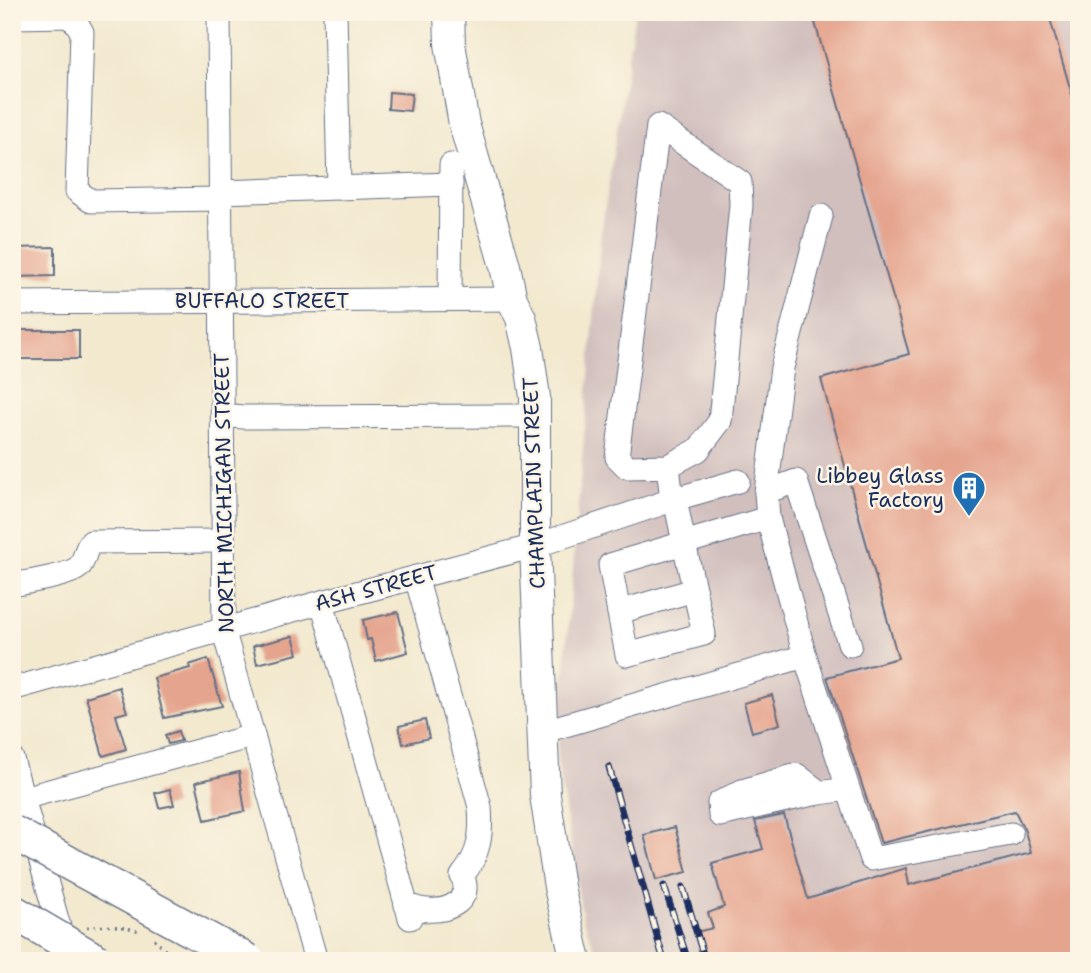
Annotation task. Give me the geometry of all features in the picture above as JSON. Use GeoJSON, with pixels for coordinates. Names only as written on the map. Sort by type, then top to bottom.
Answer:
{"type":"FeatureCollection","features":[{"type":"Feature","properties":{"kind":"highway"},"geometry":{"type":"LineString","coordinates":[[12,834],[223,961]]}},
{"type":"Feature","properties":{"kind":"highway"},"geometry":{"type":"LineString","coordinates":[[12,834],[248,961]]}},
{"type":"Feature","properties":{"kind":"highway"},"geometry":{"type":"LineString","coordinates":[[12,911],[97,961]]}},
{"type":"Feature","properties":{"kind":"main road","name":"CHAMPLAIN STREET"},"geometry":{"type":"LineString","coordinates":[[449,12],[450,44],[458,101],[528,348],[536,416],[535,546],[545,794],[559,887],[576,961]]}},
{"type":"Feature","properties":{"kind":"street","name":"NORTH MICHIGAN STREET"},"geometry":{"type":"LineString","coordinates":[[219,12],[224,632],[316,961]]}},
{"type":"Feature","properties":{"kind":"street"},"geometry":{"type":"LineString","coordinates":[[335,12],[339,188]]}},
{"type":"Feature","properties":{"kind":"street"},"geometry":{"type":"LineString","coordinates":[[12,17],[67,16],[76,22],[82,33],[77,191],[91,201],[339,188],[451,174],[450,299]]}},
{"type":"Feature","properties":{"kind":"street"},"geometry":{"type":"LineString","coordinates":[[658,126],[740,182],[741,205],[720,421],[698,450],[668,466],[627,467],[617,457],[658,126]]}},
{"type":"Feature","properties":{"kind":"street"},"geometry":{"type":"LineString","coordinates":[[821,216],[782,368],[765,492],[768,518],[805,656],[871,859],[1011,834]]}},
{"type":"Feature","properties":{"kind":"street","name":"BUFFALO STREET"},"geometry":{"type":"LineString","coordinates":[[12,303],[512,299]]}},
{"type":"Feature","properties":{"kind":"street"},"geometry":{"type":"LineString","coordinates":[[223,415],[536,416]]}},
{"type":"Feature","properties":{"kind":"street"},"geometry":{"type":"LineString","coordinates":[[668,466],[674,500],[684,543],[704,634],[626,655],[610,565],[684,543],[768,518]]}},
{"type":"Feature","properties":{"kind":"street","name":"ASH STREET"},"geometry":{"type":"LineString","coordinates":[[12,689],[224,632],[322,602],[535,546],[738,481]]}},
{"type":"Feature","properties":{"kind":"street"},"geometry":{"type":"LineString","coordinates":[[765,492],[796,481],[850,645]]}},
{"type":"Feature","properties":{"kind":"street"},"geometry":{"type":"LineString","coordinates":[[12,585],[76,570],[85,560],[87,546],[91,542],[223,541]]}},
{"type":"Feature","properties":{"kind":"street"},"geometry":{"type":"LineString","coordinates":[[322,602],[408,913],[431,911],[458,903],[466,894],[467,885],[462,876],[478,849],[482,832],[480,807],[416,577]]}},
{"type":"Feature","properties":{"kind":"street"},"geometry":{"type":"LineString","coordinates":[[619,612],[694,590]]}},
{"type":"Feature","properties":{"kind":"street"},"geometry":{"type":"LineString","coordinates":[[541,732],[805,656]]}},
{"type":"Feature","properties":{"kind":"street"},"geometry":{"type":"LineString","coordinates":[[23,798],[253,736]]}},
{"type":"Feature","properties":{"kind":"street"},"geometry":{"type":"LineString","coordinates":[[12,759],[68,961]]}},
{"type":"Feature","properties":{"kind":"street"},"geometry":{"type":"LineString","coordinates":[[820,793],[847,789]]}},
{"type":"Feature","properties":{"kind":"path"},"geometry":{"type":"LineString","coordinates":[[83,928],[135,929],[144,934]]}},
{"type":"Feature","properties":{"kind":"path"},"geometry":{"type":"LineString","coordinates":[[153,938],[177,961]]}},
{"type":"Feature","properties":{"kind":"shaded area"},"geometry":{"type":"Polygon","coordinates":[[[635,12],[1079,12],[1079,961],[600,961],[583,920],[557,759],[601,234],[635,12]]]}},
{"type":"Feature","properties":{"kind":"building","name":"Libbey Glass Factory"},"geometry":{"type":"Polygon","coordinates":[[[812,12],[1048,12],[1079,119],[1079,961],[706,961],[696,932],[713,928],[708,913],[724,907],[712,863],[763,849],[755,821],[784,815],[808,899],[906,868],[909,885],[1031,853],[1025,831],[1015,811],[881,843],[827,677],[898,658],[821,379],[909,354],[812,12]]]}},
{"type":"Feature","properties":{"kind":"building"},"geometry":{"type":"Polygon","coordinates":[[[389,92],[412,94],[410,111],[388,109],[389,92]]]}},
{"type":"Feature","properties":{"kind":"building"},"geometry":{"type":"Polygon","coordinates":[[[55,247],[55,276],[12,277],[13,248],[55,247]]]}},
{"type":"Feature","properties":{"kind":"building"},"geometry":{"type":"Polygon","coordinates":[[[14,330],[79,330],[79,359],[14,359],[14,330]]]}},
{"type":"Feature","properties":{"kind":"building"},"geometry":{"type":"Polygon","coordinates":[[[398,612],[408,652],[376,661],[371,639],[367,640],[363,620],[398,612]]]}},
{"type":"Feature","properties":{"kind":"building"},"geometry":{"type":"Polygon","coordinates":[[[293,636],[298,654],[257,664],[253,646],[293,636]]]}},
{"type":"Feature","properties":{"kind":"building"},"geometry":{"type":"Polygon","coordinates":[[[208,659],[222,706],[164,718],[154,678],[190,668],[189,665],[208,659]]]}},
{"type":"Feature","properties":{"kind":"building"},"geometry":{"type":"Polygon","coordinates":[[[119,687],[127,712],[116,715],[126,749],[103,756],[86,697],[119,687]]]}},
{"type":"Feature","properties":{"kind":"building"},"geometry":{"type":"Polygon","coordinates":[[[772,695],[780,724],[752,732],[744,703],[772,695]]]}},
{"type":"Feature","properties":{"kind":"building"},"geometry":{"type":"Polygon","coordinates":[[[425,720],[429,738],[403,744],[399,726],[425,720]]]}},
{"type":"Feature","properties":{"kind":"building"},"geometry":{"type":"Polygon","coordinates":[[[178,731],[181,741],[168,744],[165,735],[178,731]]]}},
{"type":"Feature","properties":{"kind":"building"},"geometry":{"type":"Polygon","coordinates":[[[239,772],[245,811],[205,820],[196,782],[239,772]]]}},
{"type":"Feature","properties":{"kind":"building"},"geometry":{"type":"Polygon","coordinates":[[[170,789],[174,805],[159,808],[155,793],[170,789]]]}},
{"type":"Feature","properties":{"kind":"building"},"geometry":{"type":"Polygon","coordinates":[[[675,827],[687,872],[656,880],[644,835],[675,827]]]}},
{"type":"Feature","properties":{"kind":"railway"},"geometry":{"type":"LineString","coordinates":[[609,767],[664,961]]}},
{"type":"Feature","properties":{"kind":"railway"},"geometry":{"type":"LineString","coordinates":[[664,886],[688,961]]}},
{"type":"Feature","properties":{"kind":"railway"},"geometry":{"type":"LineString","coordinates":[[683,887],[705,961]]}},
{"type":"Feature","properties":{"kind":"place","name":"Libbey Glass Factory"},"geometry":{"type":"Point","coordinates":[969,518]}}]}
